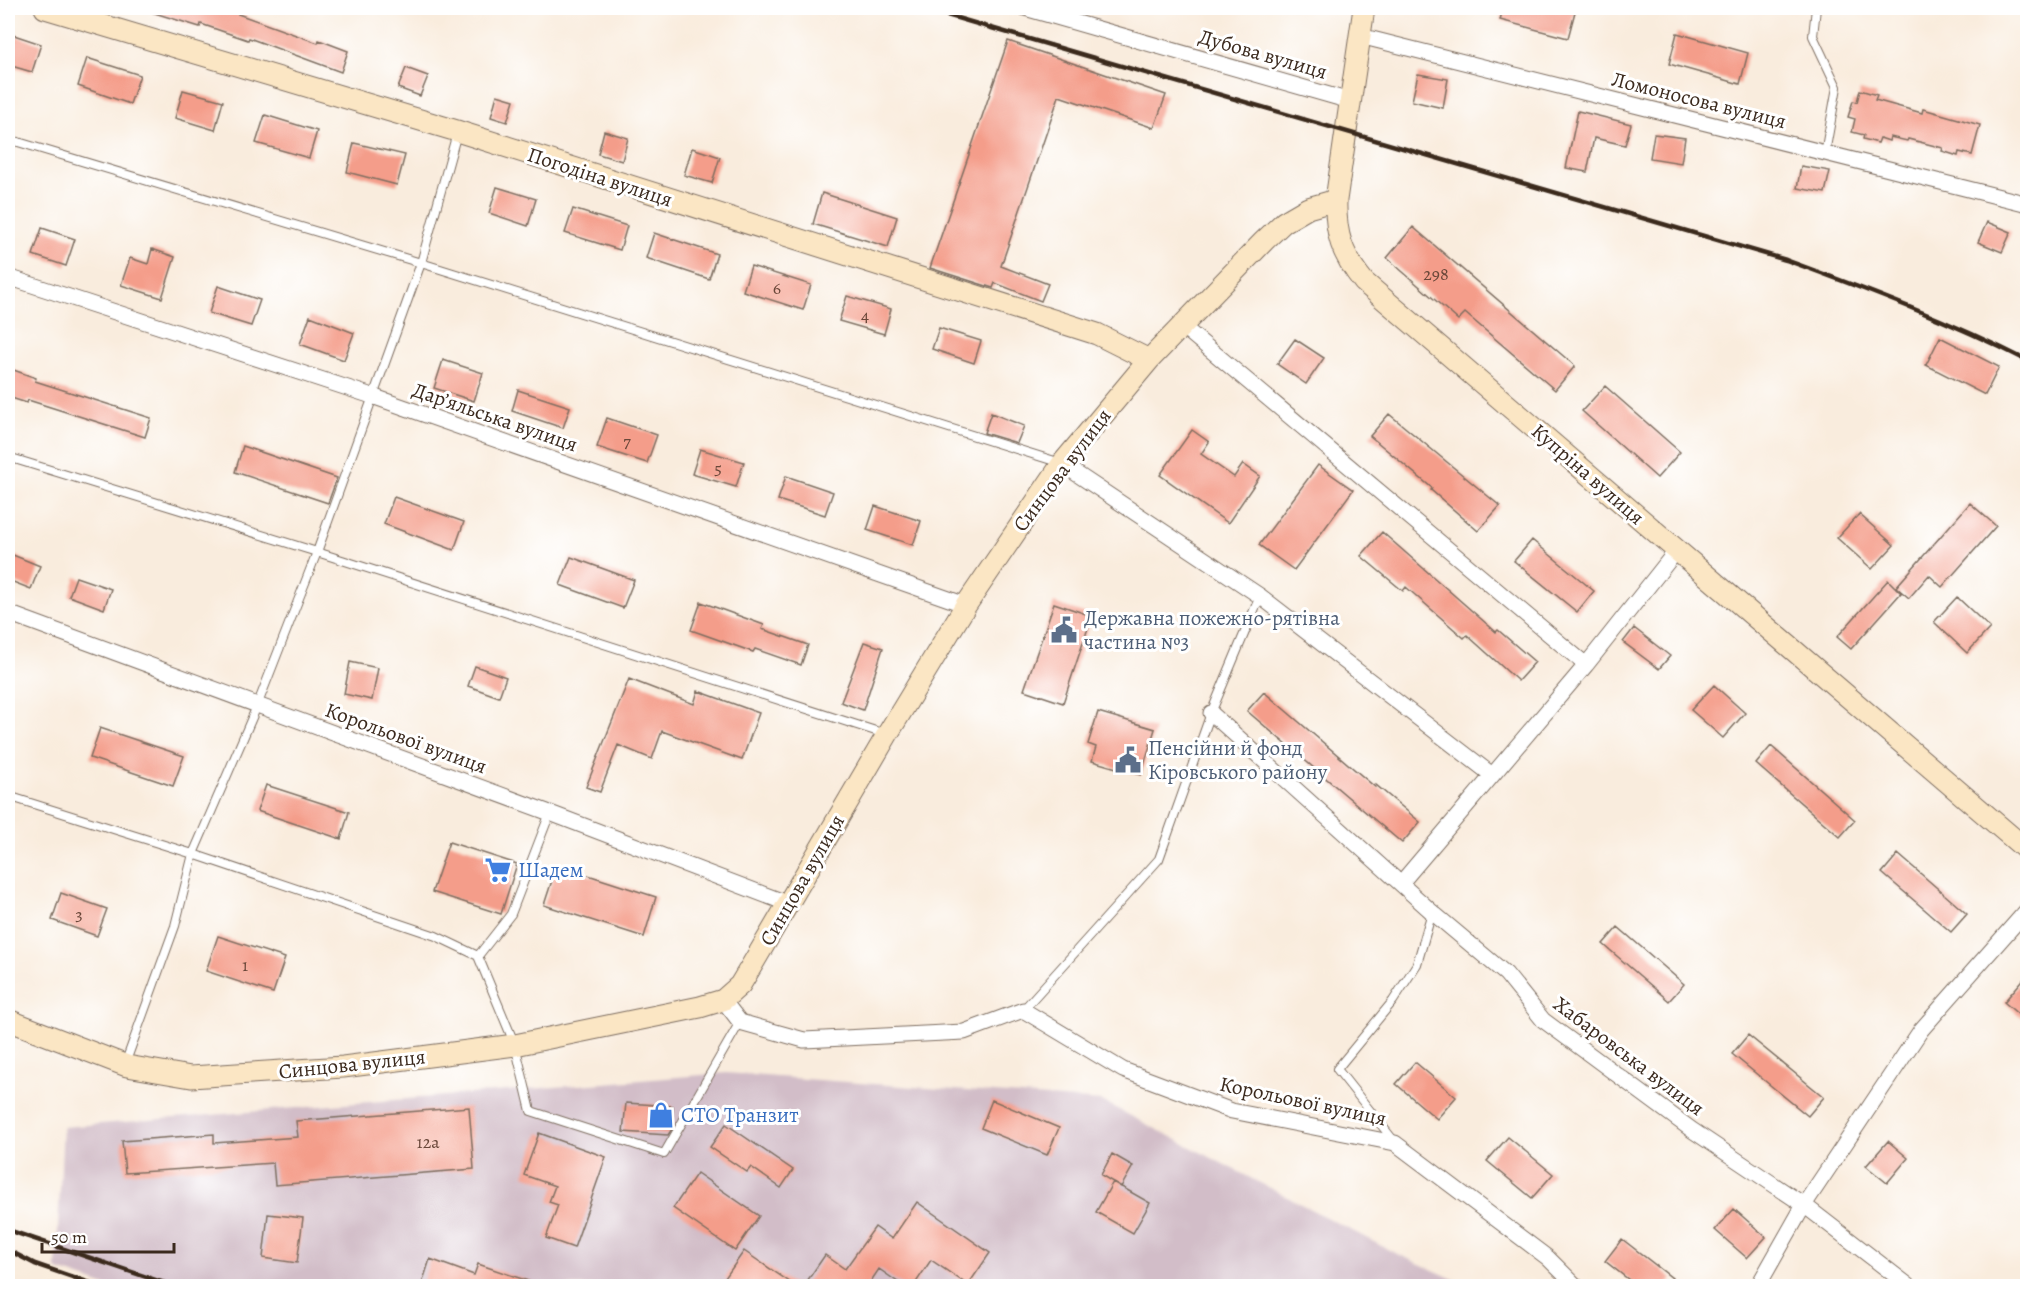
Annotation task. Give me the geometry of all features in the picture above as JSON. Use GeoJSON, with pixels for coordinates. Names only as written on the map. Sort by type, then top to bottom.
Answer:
{"type":"FeatureCollection","features":[{"type":"Feature","properties":{"kind":"street","name":"Погодіна вулиця"},"geometry":{"type":"LineString","coordinates":[[45,8],[457,131],[1097,334],[1149,360]]}},
{"type":"Feature","properties":{"kind":"street","name":"Дубова вулиця"},"geometry":{"type":"LineString","coordinates":[[1025,8],[1350,100]]}},
{"type":"Feature","properties":{"kind":"street","name":"Купріна вулиця"},"geometry":{"type":"LineString","coordinates":[[1364,8],[1336,200],[1335,221],[1340,243],[1351,266],[1364,282],[2028,851]]}},
{"type":"Feature","properties":{"kind":"street","name":"Ломоносова вулиця"},"geometry":{"type":"LineString","coordinates":[[1360,36],[2028,204]]}},
{"type":"Feature","properties":{"kind":"street","name":"Синцова вулиця"},"geometry":{"type":"LineString","coordinates":[[8,1020],[124,1065],[191,1077],[343,1067],[515,1045],[670,1014],[723,1000],[740,985],[966,604],[1062,464],[1149,360],[1284,222],[1308,208],[1336,200]]}},
{"type":"Feature","properties":{"kind":"street","name":"Дар’яльська вулиця"},"geometry":{"type":"LineString","coordinates":[[8,277],[372,396],[966,604]]}},
{"type":"Feature","properties":{"kind":"street"},"geometry":{"type":"LineString","coordinates":[[1182,326],[1586,664]]}},
{"type":"Feature","properties":{"kind":"street"},"geometry":{"type":"LineString","coordinates":[[1062,464],[1260,596],[1492,775]]}},
{"type":"Feature","properties":{"kind":"street"},"geometry":{"type":"LineString","coordinates":[[1401,883],[1586,664],[1677,550]]}},
{"type":"Feature","properties":{"kind":"street","name":"Корольової вулиця"},"geometry":{"type":"LineString","coordinates":[[8,613],[550,813],[789,904]]}},
{"type":"Feature","properties":{"kind":"street","name":"Хабаровська вулиця"},"geometry":{"type":"LineString","coordinates":[[1211,713],[1432,912],[1506,974],[1543,1020],[1692,1130],[1804,1205],[1909,1287]]}},
{"type":"Feature","properties":{"kind":"street"},"geometry":{"type":"LineString","coordinates":[[1758,1287],[1804,1205],[1921,1030],[2028,909]]}},
{"type":"Feature","properties":{"kind":"street"},"geometry":{"type":"LineString","coordinates":[[723,1000],[740,1022],[804,1040],[964,1032],[1023,1010]]}},
{"type":"Feature","properties":{"kind":"street","name":"Корольової вулиця"},"geometry":{"type":"LineString","coordinates":[[1023,1010],[1123,1070],[1232,1112],[1395,1143],[1548,1258],[1576,1287]]}},
{"type":"Feature","properties":{"kind":"lane"},"geometry":{"type":"LineString","coordinates":[[1816,8],[1813,36],[1837,87],[1825,153]]}},
{"type":"Feature","properties":{"kind":"lane"},"geometry":{"type":"LineString","coordinates":[[124,1065],[175,927],[193,854],[257,706],[317,552],[421,263],[457,131]]}},
{"type":"Feature","properties":{"kind":"lane"},"geometry":{"type":"LineString","coordinates":[[8,139],[421,263],[1062,464]]}},
{"type":"Feature","properties":{"kind":"lane"},"geometry":{"type":"LineString","coordinates":[[8,457],[317,552],[887,735]]}},
{"type":"Feature","properties":{"kind":"lane"},"geometry":{"type":"LineString","coordinates":[[1023,1010],[1159,859],[1211,713],[1260,596]]}},
{"type":"Feature","properties":{"kind":"lane"},"geometry":{"type":"LineString","coordinates":[[8,796],[193,854],[436,936],[478,956],[515,1045],[531,1111],[664,1154],[740,1022]]}},
{"type":"Feature","properties":{"kind":"lane"},"geometry":{"type":"LineString","coordinates":[[478,956],[510,914],[550,813]]}},
{"type":"Feature","properties":{"kind":"lane"},"geometry":{"type":"LineString","coordinates":[[1395,1143],[1337,1069],[1393,1002],[1417,964],[1432,912]]}},
{"type":"Feature","properties":{"kind":"shaded area"},"geometry":{"type":"Polygon","coordinates":[[[726,1073],[1102,1101],[1393,1252],[1469,1286],[105,1286],[56,1269],[63,1127],[726,1073]]]}},
{"type":"Feature","properties":{"kind":"building"},"geometry":{"type":"Polygon","coordinates":[[[148,8],[240,8],[238,14],[318,43],[319,40],[348,51],[341,72],[249,38],[248,40],[201,24],[200,27],[148,11],[148,8]]]}},
{"type":"Feature","properties":{"kind":"building"},"geometry":{"type":"Polygon","coordinates":[[[1503,8],[1576,8],[1568,38],[1500,20],[1503,8]]]}},
{"type":"Feature","properties":{"kind":"building"},"geometry":{"type":"Polygon","coordinates":[[[8,33],[41,44],[32,72],[8,65],[8,33]]]}},
{"type":"Feature","properties":{"kind":"building"},"geometry":{"type":"Polygon","coordinates":[[[1677,33],[1748,53],[1740,84],[1669,64],[1677,33]]]}},
{"type":"Feature","properties":{"kind":"building"},"geometry":{"type":"Polygon","coordinates":[[[1008,41],[1166,95],[1154,128],[1059,96],[1001,266],[1048,284],[1041,301],[995,283],[993,288],[930,268],[1008,41]]]}},
{"type":"Feature","properties":{"kind":"building"},"geometry":{"type":"Polygon","coordinates":[[[87,58],[140,75],[130,104],[78,86],[87,58]]]}},
{"type":"Feature","properties":{"kind":"building"},"geometry":{"type":"Polygon","coordinates":[[[406,68],[428,76],[420,96],[398,88],[406,68]]]}},
{"type":"Feature","properties":{"kind":"building"},"geometry":{"type":"Polygon","coordinates":[[[1418,74],[1448,79],[1443,108],[1412,101],[1418,74]]]}},
{"type":"Feature","properties":{"kind":"building"},"geometry":{"type":"Polygon","coordinates":[[[183,90],[223,101],[215,130],[175,118],[183,90]]]}},
{"type":"Feature","properties":{"kind":"building"},"geometry":{"type":"Polygon","coordinates":[[[1860,90],[1877,95],[1875,100],[1922,113],[1923,109],[1980,125],[1972,155],[1959,152],[1958,156],[1942,151],[1943,148],[1908,139],[1907,141],[1890,137],[1889,141],[1880,138],[1878,143],[1863,139],[1864,135],[1852,132],[1855,119],[1848,117],[1853,101],[1857,102],[1860,90]]]}},
{"type":"Feature","properties":{"kind":"building"},"geometry":{"type":"Polygon","coordinates":[[[497,95],[514,100],[507,122],[491,117],[497,95]]]}},
{"type":"Feature","properties":{"kind":"building"},"geometry":{"type":"Polygon","coordinates":[[[1578,111],[1631,124],[1625,145],[1594,138],[1587,172],[1566,168],[1578,111]]]}},
{"type":"Feature","properties":{"kind":"building"},"geometry":{"type":"Polygon","coordinates":[[[265,115],[317,131],[309,158],[256,143],[265,115]]]}},
{"type":"Feature","properties":{"kind":"building"},"geometry":{"type":"Polygon","coordinates":[[[604,131],[628,138],[622,161],[598,154],[604,131]]]}},
{"type":"Feature","properties":{"kind":"building"},"geometry":{"type":"Polygon","coordinates":[[[1654,134],[1685,138],[1681,163],[1650,158],[1654,134]]]}},
{"type":"Feature","properties":{"kind":"building"},"geometry":{"type":"Polygon","coordinates":[[[354,143],[405,155],[397,185],[347,172],[354,143]]]}},
{"type":"Feature","properties":{"kind":"building"},"geometry":{"type":"Polygon","coordinates":[[[692,148],[720,157],[712,183],[684,175],[692,148]]]}},
{"type":"Feature","properties":{"kind":"building"},"geometry":{"type":"Polygon","coordinates":[[[1801,166],[1830,171],[1825,193],[1797,188],[1801,166]]]}},
{"type":"Feature","properties":{"kind":"building"},"geometry":{"type":"Polygon","coordinates":[[[497,187],[536,199],[528,226],[489,213],[497,187]]]}},
{"type":"Feature","properties":{"kind":"building"},"geometry":{"type":"Polygon","coordinates":[[[822,193],[897,217],[888,247],[813,224],[822,193]]]}},
{"type":"Feature","properties":{"kind":"building"},"geometry":{"type":"Polygon","coordinates":[[[573,209],[627,226],[620,250],[565,233],[573,209]]]}},
{"type":"Feature","properties":{"kind":"building"},"geometry":{"type":"Polygon","coordinates":[[[1987,222],[2011,232],[2002,252],[1978,242],[1987,222]]]}},
{"type":"Feature","properties":{"kind":"building"},"geometry":{"type":"Polygon","coordinates":[[[1413,227],[1575,366],[1555,390],[1465,313],[1458,320],[1387,258],[1413,227]]]}},
{"type":"Feature","properties":{"kind":"building"},"geometry":{"type":"Polygon","coordinates":[[[42,228],[75,239],[66,266],[33,255],[42,228]]]}},
{"type":"Feature","properties":{"kind":"building"},"geometry":{"type":"Polygon","coordinates":[[[654,233],[717,254],[709,279],[646,258],[654,233]]]}},
{"type":"Feature","properties":{"kind":"building"},"geometry":{"type":"Polygon","coordinates":[[[152,249],[175,257],[162,298],[121,285],[130,258],[148,264],[152,249]]]}},
{"type":"Feature","properties":{"kind":"building"},"geometry":{"type":"Polygon","coordinates":[[[751,266],[811,285],[803,310],[743,291],[751,266]]]}},
{"type":"Feature","properties":{"kind":"building"},"geometry":{"type":"Polygon","coordinates":[[[218,286],[260,300],[251,326],[209,313],[218,286]]]}},
{"type":"Feature","properties":{"kind":"building"},"geometry":{"type":"Polygon","coordinates":[[[847,296],[891,309],[884,334],[839,321],[847,296]]]}},
{"type":"Feature","properties":{"kind":"building"},"geometry":{"type":"Polygon","coordinates":[[[310,316],[354,333],[344,360],[300,344],[310,316]]]}},
{"type":"Feature","properties":{"kind":"building"},"geometry":{"type":"Polygon","coordinates":[[[939,328],[981,341],[974,363],[932,349],[939,328]]]}},
{"type":"Feature","properties":{"kind":"building"},"geometry":{"type":"Polygon","coordinates":[[[1940,337],[1999,367],[1985,395],[1926,365],[1940,337]]]}},
{"type":"Feature","properties":{"kind":"building"},"geometry":{"type":"Polygon","coordinates":[[[1295,339],[1324,358],[1306,384],[1277,364],[1295,339]]]}},
{"type":"Feature","properties":{"kind":"building"},"geometry":{"type":"Polygon","coordinates":[[[443,360],[483,373],[474,401],[434,388],[443,360]]]}},
{"type":"Feature","properties":{"kind":"building"},"geometry":{"type":"Polygon","coordinates":[[[8,368],[36,378],[35,381],[151,418],[145,437],[28,400],[27,403],[8,397],[8,368]]]}},
{"type":"Feature","properties":{"kind":"building"},"geometry":{"type":"Polygon","coordinates":[[[1605,386],[1680,452],[1657,478],[1582,411],[1605,386]]]}},
{"type":"Feature","properties":{"kind":"building"},"geometry":{"type":"Polygon","coordinates":[[[518,390],[570,407],[563,428],[512,411],[518,390]]]}},
{"type":"Feature","properties":{"kind":"building"},"geometry":{"type":"Polygon","coordinates":[[[991,413],[1024,426],[1017,443],[984,433],[991,413]]]}},
{"type":"Feature","properties":{"kind":"building"},"geometry":{"type":"Polygon","coordinates":[[[1389,414],[1500,506],[1478,531],[1431,490],[1432,488],[1370,436],[1389,414]]]}},
{"type":"Feature","properties":{"kind":"building"},"geometry":{"type":"Polygon","coordinates":[[[607,418],[657,435],[647,463],[597,447],[607,418]]]}},
{"type":"Feature","properties":{"kind":"building"},"geometry":{"type":"Polygon","coordinates":[[[1192,430],[1209,442],[1201,454],[1234,477],[1243,464],[1260,476],[1228,523],[1160,475],[1192,430]]]}},
{"type":"Feature","properties":{"kind":"building"},"geometry":{"type":"Polygon","coordinates":[[[243,446],[337,478],[328,503],[235,472],[243,446]]]}},
{"type":"Feature","properties":{"kind":"building"},"geometry":{"type":"Polygon","coordinates":[[[700,449],[744,462],[736,487],[692,474],[700,449]]]}},
{"type":"Feature","properties":{"kind":"building"},"geometry":{"type":"Polygon","coordinates":[[[1318,465],[1353,490],[1294,570],[1259,545],[1318,465]]]}},
{"type":"Feature","properties":{"kind":"building"},"geometry":{"type":"Polygon","coordinates":[[[786,476],[833,492],[825,515],[778,500],[786,476]]]}},
{"type":"Feature","properties":{"kind":"building"},"geometry":{"type":"Polygon","coordinates":[[[394,497],[464,522],[454,550],[384,524],[394,497]]]}},
{"type":"Feature","properties":{"kind":"building"},"geometry":{"type":"Polygon","coordinates":[[[1970,503],[1996,526],[1942,587],[1929,575],[1909,598],[1896,587],[1970,503]]]}},
{"type":"Feature","properties":{"kind":"building"},"geometry":{"type":"Polygon","coordinates":[[[875,506],[921,521],[913,545],[867,530],[875,506]]]}},
{"type":"Feature","properties":{"kind":"building"},"geometry":{"type":"Polygon","coordinates":[[[1859,514],[1894,545],[1872,569],[1837,538],[1859,514]]]}},
{"type":"Feature","properties":{"kind":"building"},"geometry":{"type":"Polygon","coordinates":[[[1382,532],[1496,632],[1498,630],[1535,662],[1518,681],[1467,635],[1464,638],[1406,587],[1403,591],[1361,556],[1382,532]]]}},
{"type":"Feature","properties":{"kind":"building"},"geometry":{"type":"Polygon","coordinates":[[[1532,540],[1594,591],[1577,612],[1514,561],[1532,540]]]}},
{"type":"Feature","properties":{"kind":"building"},"geometry":{"type":"Polygon","coordinates":[[[8,553],[40,566],[31,589],[8,580],[8,553]]]}},
{"type":"Feature","properties":{"kind":"building"},"geometry":{"type":"Polygon","coordinates":[[[571,557],[634,580],[623,608],[560,585],[571,557]]]}},
{"type":"Feature","properties":{"kind":"building"},"geometry":{"type":"Polygon","coordinates":[[[76,577],[111,589],[104,609],[69,596],[76,577]]]}},
{"type":"Feature","properties":{"kind":"building"},"geometry":{"type":"Polygon","coordinates":[[[1888,580],[1901,593],[1851,649],[1837,637],[1888,580]]]}},
{"type":"Feature","properties":{"kind":"building"},"geometry":{"type":"Polygon","coordinates":[[[1957,597],[1990,628],[1967,653],[1934,622],[1957,597]]]}},
{"type":"Feature","properties":{"kind":"building"},"geometry":{"type":"Polygon","coordinates":[[[701,602],[764,625],[762,629],[808,645],[801,665],[755,649],[753,652],[691,630],[701,602]]]}},
{"type":"Feature","properties":{"kind":"building"},"geometry":{"type":"Polygon","coordinates":[[[1054,603],[1092,616],[1063,703],[1024,690],[1054,603]]]}},
{"type":"Feature","properties":{"kind":"building"},"geometry":{"type":"Polygon","coordinates":[[[1634,628],[1670,656],[1659,669],[1623,642],[1634,628]]]}},
{"type":"Feature","properties":{"kind":"building"},"geometry":{"type":"Polygon","coordinates":[[[864,642],[883,648],[863,710],[841,702],[864,642]]]}},
{"type":"Feature","properties":{"kind":"building"},"geometry":{"type":"Polygon","coordinates":[[[350,662],[378,668],[372,700],[344,694],[350,662]]]}},
{"type":"Feature","properties":{"kind":"building"},"geometry":{"type":"Polygon","coordinates":[[[475,666],[506,677],[499,697],[468,686],[475,666]]]}},
{"type":"Feature","properties":{"kind":"building"},"geometry":{"type":"Polygon","coordinates":[[[629,679],[694,704],[698,691],[759,713],[742,760],[662,731],[652,759],[618,745],[600,792],[586,787],[629,679]]]}},
{"type":"Feature","properties":{"kind":"building"},"geometry":{"type":"Polygon","coordinates":[[[1714,685],[1745,713],[1723,738],[1691,710],[1714,685]]]}},
{"type":"Feature","properties":{"kind":"building"},"geometry":{"type":"Polygon","coordinates":[[[1264,692],[1375,787],[1376,785],[1420,822],[1402,843],[1247,711],[1264,692]]]}},
{"type":"Feature","properties":{"kind":"building"},"geometry":{"type":"Polygon","coordinates":[[[1098,712],[1155,729],[1141,775],[1092,761],[1096,747],[1088,744],[1098,712]]]}},
{"type":"Feature","properties":{"kind":"building"},"geometry":{"type":"Polygon","coordinates":[[[100,728],[184,756],[173,786],[90,758],[100,728]]]}},
{"type":"Feature","properties":{"kind":"building"},"geometry":{"type":"Polygon","coordinates":[[[1771,746],[1855,820],[1840,837],[1756,764],[1771,746]]]}},
{"type":"Feature","properties":{"kind":"building"},"geometry":{"type":"Polygon","coordinates":[[[266,785],[349,812],[341,839],[257,811],[266,785]]]}},
{"type":"Feature","properties":{"kind":"building"},"geometry":{"type":"Polygon","coordinates":[[[449,842],[517,864],[501,914],[432,892],[449,842]]]}},
{"type":"Feature","properties":{"kind":"building"},"geometry":{"type":"Polygon","coordinates":[[[1898,854],[1967,914],[1951,932],[1882,873],[1898,854]]]}},
{"type":"Feature","properties":{"kind":"building"},"geometry":{"type":"Polygon","coordinates":[[[557,865],[656,897],[644,937],[544,905],[557,865]]]}},
{"type":"Feature","properties":{"kind":"building"},"geometry":{"type":"Polygon","coordinates":[[[61,893],[107,909],[97,936],[52,920],[61,893]]]}},
{"type":"Feature","properties":{"kind":"building"},"geometry":{"type":"Polygon","coordinates":[[[1618,927],[1684,984],[1669,1001],[1603,944],[1618,927]]]}},
{"type":"Feature","properties":{"kind":"building"},"geometry":{"type":"Polygon","coordinates":[[[218,936],[285,958],[273,993],[206,971],[218,936]]]}},
{"type":"Feature","properties":{"kind":"building"},"geometry":{"type":"Polygon","coordinates":[[[2028,974],[2028,1023],[2004,1002],[2028,974]]]}},
{"type":"Feature","properties":{"kind":"building"},"geometry":{"type":"Polygon","coordinates":[[[1748,1035],[1824,1097],[1808,1116],[1732,1054],[1748,1035]]]}},
{"type":"Feature","properties":{"kind":"building"},"geometry":{"type":"Polygon","coordinates":[[[1415,1062],[1456,1097],[1437,1119],[1396,1084],[1415,1062]]]}},
{"type":"Feature","properties":{"kind":"building"},"geometry":{"type":"Polygon","coordinates":[[[992,1100],[1059,1128],[1047,1155],[981,1128],[992,1100]]]}},
{"type":"Feature","properties":{"kind":"building"},"geometry":{"type":"Polygon","coordinates":[[[626,1103],[673,1106],[672,1129],[668,1135],[623,1132],[626,1103]]]}},
{"type":"Feature","properties":{"kind":"building"},"geometry":{"type":"Polygon","coordinates":[[[469,1107],[474,1169],[275,1185],[273,1163],[125,1173],[122,1141],[214,1134],[214,1143],[298,1137],[296,1121],[469,1107]]]}},
{"type":"Feature","properties":{"kind":"building"},"geometry":{"type":"Polygon","coordinates":[[[726,1124],[793,1170],[781,1188],[751,1167],[747,1172],[710,1147],[726,1124]]]}},
{"type":"Feature","properties":{"kind":"building"},"geometry":{"type":"Polygon","coordinates":[[[539,1133],[606,1157],[574,1248],[546,1238],[558,1205],[549,1202],[555,1186],[524,1175],[539,1133]]]}},
{"type":"Feature","properties":{"kind":"building"},"geometry":{"type":"Polygon","coordinates":[[[1508,1137],[1553,1174],[1532,1198],[1487,1161],[1508,1137]]]}},
{"type":"Feature","properties":{"kind":"building"},"geometry":{"type":"Polygon","coordinates":[[[1888,1141],[1908,1158],[1887,1183],[1866,1166],[1888,1141]]]}},
{"type":"Feature","properties":{"kind":"building"},"geometry":{"type":"Polygon","coordinates":[[[1112,1154],[1133,1166],[1121,1187],[1101,1175],[1112,1154]]]}},
{"type":"Feature","properties":{"kind":"building"},"geometry":{"type":"Polygon","coordinates":[[[697,1173],[759,1216],[735,1251],[673,1208],[697,1173]]]}},
{"type":"Feature","properties":{"kind":"building"},"geometry":{"type":"Polygon","coordinates":[[[1113,1182],[1150,1203],[1133,1233],[1096,1212],[1113,1182]]]}},
{"type":"Feature","properties":{"kind":"building"},"geometry":{"type":"Polygon","coordinates":[[[917,1202],[990,1253],[968,1285],[931,1260],[913,1287],[905,1287],[879,1269],[867,1287],[803,1287],[825,1255],[845,1269],[875,1227],[892,1239],[917,1202]]]}},
{"type":"Feature","properties":{"kind":"building"},"geometry":{"type":"Polygon","coordinates":[[[1734,1209],[1766,1237],[1747,1258],[1715,1230],[1734,1209]]]}},
{"type":"Feature","properties":{"kind":"building"},"geometry":{"type":"Polygon","coordinates":[[[268,1214],[303,1218],[297,1263],[263,1258],[268,1214]]]}},
{"type":"Feature","properties":{"kind":"building"},"geometry":{"type":"Polygon","coordinates":[[[1622,1239],[1672,1278],[1666,1287],[1638,1287],[1605,1261],[1622,1239]]]}},
{"type":"Feature","properties":{"kind":"building"},"geometry":{"type":"Polygon","coordinates":[[[744,1251],[797,1287],[738,1287],[725,1278],[744,1251]]]}},
{"type":"Feature","properties":{"kind":"building"},"geometry":{"type":"Polygon","coordinates":[[[430,1259],[474,1275],[478,1264],[537,1284],[537,1287],[421,1287],[430,1259]]]}},
{"type":"Feature","properties":{"kind":"railway"},"geometry":{"type":"LineString","coordinates":[[923,8],[1786,260],[1939,319],[2028,361]]}},
{"type":"Feature","properties":{"kind":"railway"},"geometry":{"type":"LineString","coordinates":[[8,1230],[173,1286]]}},
{"type":"Feature","properties":{"kind":"railway"},"geometry":{"type":"LineString","coordinates":[[8,1250],[35,1264],[99,1286]]}},
{"type":"Feature","properties":{"kind":"place","name":"Державна пожежно-рятівна частина №3"},"geometry":{"type":"Point","coordinates":[1064,630]}},
{"type":"Feature","properties":{"kind":"place","name":"Пенсійни й фонд Кіровського району"},"geometry":{"type":"Point","coordinates":[1128,760]}},
{"type":"Feature","properties":{"kind":"place","name":"Шадем"},"geometry":{"type":"Point","coordinates":[498,870]}},
{"type":"Feature","properties":{"kind":"place","name":"СТО Транзит"},"geometry":{"type":"Point","coordinates":[661,1115]}}]}
